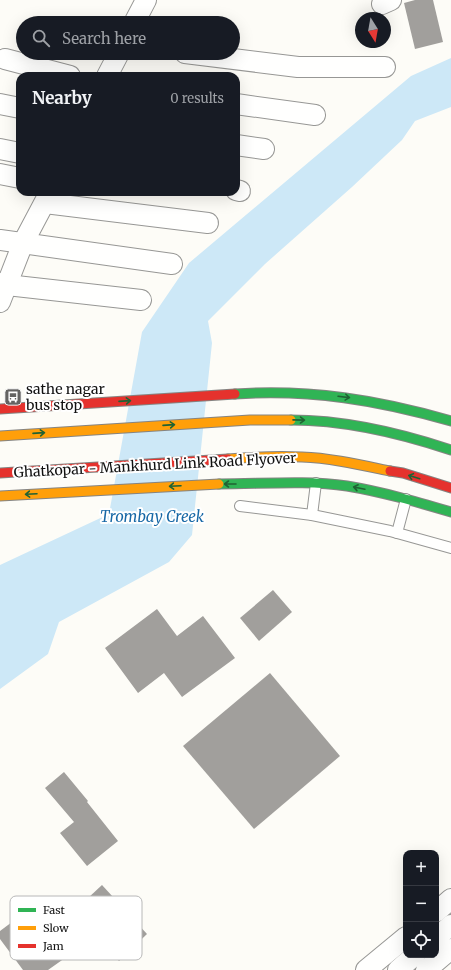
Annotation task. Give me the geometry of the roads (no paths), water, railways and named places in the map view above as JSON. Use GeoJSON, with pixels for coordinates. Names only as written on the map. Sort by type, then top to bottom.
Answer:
{"type":"FeatureCollection","features":[{"type":"Feature","properties":{"kind":"highway"},"geometry":{"type":"LineString","coordinates":[[0,409],[249,393],[306,393],[361,399],[417,411],[451,421]]}},
{"type":"Feature","properties":{"kind":"highway"},"geometry":{"type":"LineString","coordinates":[[0,436],[250,420],[305,420],[356,426],[411,438],[451,450]]}},
{"type":"Feature","properties":{"kind":"highway","name":"Ghatkopar - Mankhurd Link Road Flyover"},"geometry":{"type":"LineString","coordinates":[[0,473],[252,457],[302,457],[351,463],[395,472],[451,488]]}},
{"type":"Feature","properties":{"kind":"highway"},"geometry":{"type":"LineString","coordinates":[[0,496],[214,484],[316,483],[347,486],[406,499],[451,512]]}},
{"type":"Feature","properties":{"kind":"street"},"geometry":{"type":"LineString","coordinates":[[138,16],[146,0]]}},
{"type":"Feature","properties":{"kind":"street"},"geometry":{"type":"LineString","coordinates":[[5,59],[55,72]]}},
{"type":"Feature","properties":{"kind":"street"},"geometry":{"type":"LineString","coordinates":[[109,72],[115,60]]}},
{"type":"Feature","properties":{"kind":"street"},"geometry":{"type":"LineString","coordinates":[[240,60],[298,67],[385,67]]}},
{"type":"Feature","properties":{"kind":"street"},"geometry":{"type":"LineString","coordinates":[[0,104],[16,107]]}},
{"type":"Feature","properties":{"kind":"street"},"geometry":{"type":"LineString","coordinates":[[240,105],[315,115]]}},
{"type":"Feature","properties":{"kind":"street"},"geometry":{"type":"LineString","coordinates":[[240,146],[264,149]]}},
{"type":"Feature","properties":{"kind":"street"},"geometry":{"type":"LineString","coordinates":[[0,149],[16,152]]}},
{"type":"Feature","properties":{"kind":"street"},"geometry":{"type":"LineString","coordinates":[[0,174],[16,177]]}},
{"type":"Feature","properties":{"kind":"street"},"geometry":{"type":"LineString","coordinates":[[141,300],[2,290],[23,243],[48,197],[208,223]]}},
{"type":"Feature","properties":{"kind":"street"},"geometry":{"type":"LineString","coordinates":[[0,240],[172,264]]}},
{"type":"Feature","properties":{"kind":"street"},"geometry":{"type":"LineString","coordinates":[[439,909],[451,899]]}},
{"type":"Feature","properties":{"kind":"street"},"geometry":{"type":"LineString","coordinates":[[439,935],[451,925]]}},
{"type":"Feature","properties":{"kind":"street"},"geometry":{"type":"LineString","coordinates":[[366,970],[403,939]]}},
{"type":"Feature","properties":{"kind":"street"},"geometry":{"type":"LineString","coordinates":[[426,970],[451,949]]}},
{"type":"Feature","properties":{"kind":"street"},"geometry":{"type":"LineString","coordinates":[[398,970],[412,958]]}},
{"type":"Feature","properties":{"kind":"lane"},"geometry":{"type":"LineString","coordinates":[[312,515],[316,483]]}},
{"type":"Feature","properties":{"kind":"lane"},"geometry":{"type":"LineString","coordinates":[[397,533],[406,499]]}},
{"type":"Feature","properties":{"kind":"lane"},"geometry":{"type":"LineString","coordinates":[[240,506],[312,515],[397,533],[451,548]]}},
{"type":"Feature","properties":{"kind":"water","name":"Trombay Creek"},"geometry":{"type":"Polygon","coordinates":[[[451,58],[451,107],[415,121],[402,140],[352,187],[265,264],[208,321],[212,343],[192,535],[169,562],[59,622],[48,654],[0,689],[0,565],[109,514],[142,332],[189,263],[411,76],[451,58]]]}},
{"type":"Feature","properties":{"kind":"place","name":"sathe nagar bus stop"},"geometry":{"type":"Point","coordinates":[13,397]}}]}
